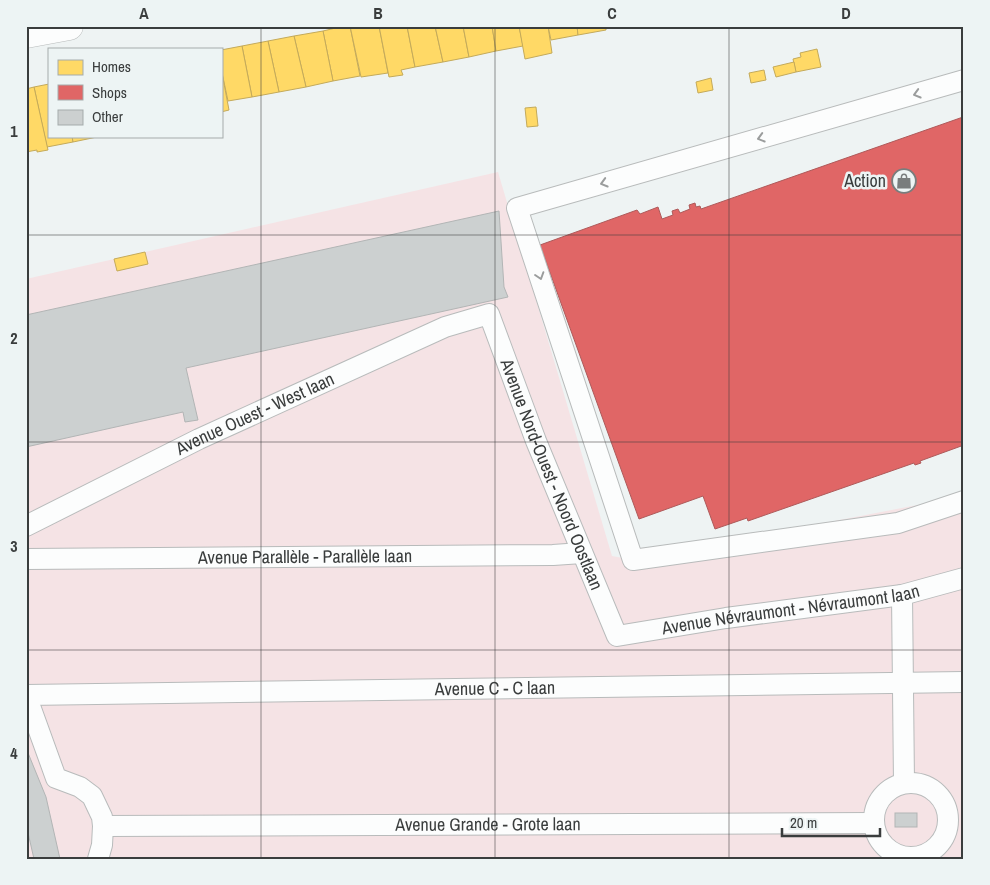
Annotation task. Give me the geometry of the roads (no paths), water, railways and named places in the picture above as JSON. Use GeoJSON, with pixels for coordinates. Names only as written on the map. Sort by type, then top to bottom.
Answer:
{"type":"FeatureCollection","features":[{"type":"Feature","properties":{"kind":"street"},"geometry":{"type":"LineString","coordinates":[[26,34],[69,26]]}},
{"type":"Feature","properties":{"kind":"lane"},"geometry":{"type":"LineString","coordinates":[[964,80],[517,208],[633,560],[898,523],[964,501]]}},
{"type":"Feature","properties":{"kind":"lane","name":"Avenue Ouest - West laan"},"geometry":{"type":"LineString","coordinates":[[26,526],[199,439],[436,331],[488,314]]}},
{"type":"Feature","properties":{"kind":"lane","name":"Avenue Nord-Ouest - Noord Oostlaan"},"geometry":{"type":"LineString","coordinates":[[488,314],[536,441],[617,636]]}},
{"type":"Feature","properties":{"kind":"lane","name":"Avenue Parallèle - Parallèle laan"},"geometry":{"type":"LineString","coordinates":[[26,559],[582,553]]}},
{"type":"Feature","properties":{"kind":"lane","name":"Avenue Névraumont - Névraumont laan"},"geometry":{"type":"LineString","coordinates":[[617,636],[726,618],[902,595],[964,578]]}},
{"type":"Feature","properties":{"kind":"lane"},"geometry":{"type":"LineString","coordinates":[[902,595],[904,783]]}},
{"type":"Feature","properties":{"kind":"lane","name":"Avenue C - C laan"},"geometry":{"type":"LineString","coordinates":[[26,695],[964,682]]}},
{"type":"Feature","properties":{"kind":"lane"},"geometry":{"type":"LineString","coordinates":[[26,695],[56,778],[80,787],[92,796],[102,817],[102,845],[98,859]]}},
{"type":"Feature","properties":{"kind":"lane"},"geometry":{"type":"LineString","coordinates":[[904,783],[917,783],[929,787],[956,819],[947,828],[942,840],[933,850],[922,856],[908,858],[896,854],[885,846],[877,836],[874,823],[875,810],[882,796],[892,788],[904,783]]}},
{"type":"Feature","properties":{"kind":"lane","name":"Avenue Grande - Grote laan"},"geometry":{"type":"LineString","coordinates":[[103,826],[874,823]]}},
{"type":"Feature","properties":{"kind":"place","name":"Action"},"geometry":{"type":"Point","coordinates":[904,181]}}]}
